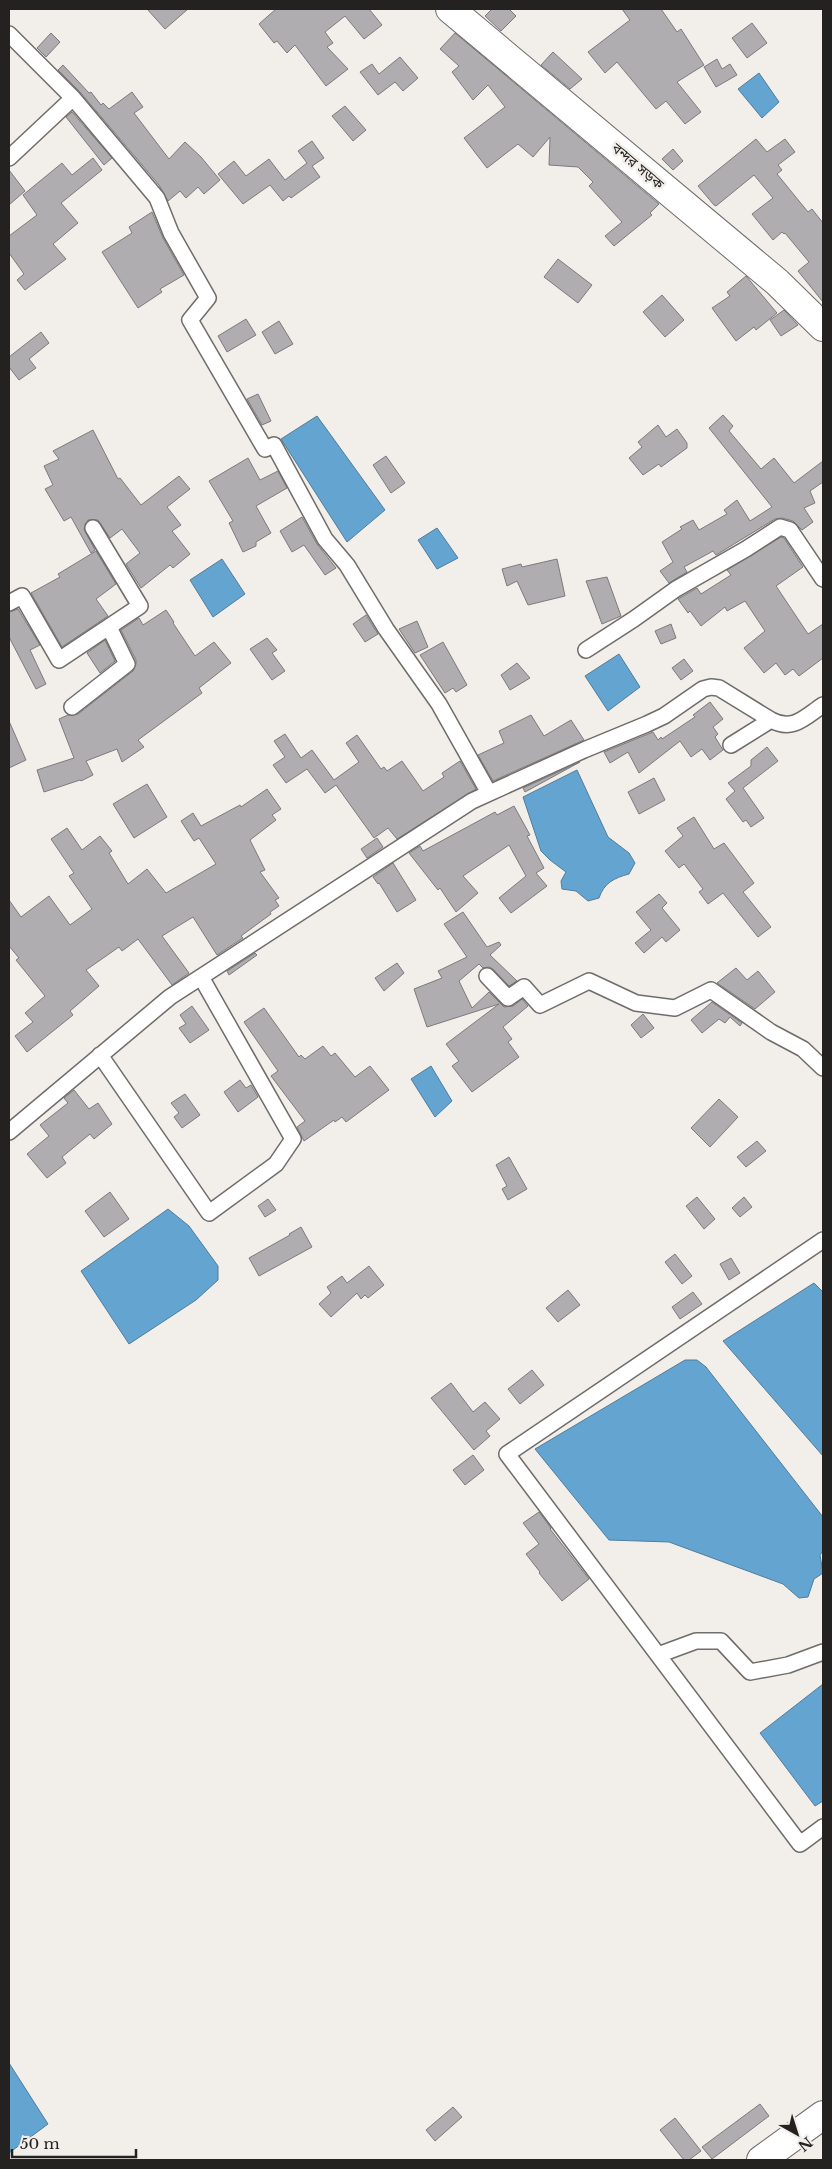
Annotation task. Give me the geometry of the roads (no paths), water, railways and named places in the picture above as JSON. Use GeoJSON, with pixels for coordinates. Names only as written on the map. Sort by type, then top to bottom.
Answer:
{"type":"FeatureCollection","features":[{"type":"Feature","properties":{"kind":"highway","name":"বন্দর সড়ক"},"geometry":{"type":"LineString","coordinates":[[450,9],[777,282],[823,327]]}},
{"type":"Feature","properties":{"kind":"highway"},"geometry":{"type":"LineString","coordinates":[[762,2160],[823,2115]]}},
{"type":"Feature","properties":{"kind":"street"},"geometry":{"type":"LineString","coordinates":[[9,34],[72,98],[157,198],[171,233],[208,298],[190,320],[265,449],[274,445],[325,539],[347,565],[386,629],[439,704],[489,793]]}},
{"type":"Feature","properties":{"kind":"street"},"geometry":{"type":"LineString","coordinates":[[9,158],[72,98]]}},
{"type":"Feature","properties":{"kind":"street"},"geometry":{"type":"LineString","coordinates":[[586,650],[634,619],[676,588],[746,549],[780,527],[790,530],[823,579]]}},
{"type":"Feature","properties":{"kind":"street"},"geometry":{"type":"LineString","coordinates":[[9,603],[22,596],[59,660],[140,606],[93,528]]}},
{"type":"Feature","properties":{"kind":"street"},"geometry":{"type":"LineString","coordinates":[[72,707],[127,664],[109,627]]}},
{"type":"Feature","properties":{"kind":"street"},"geometry":{"type":"LineString","coordinates":[[9,1132],[170,997],[472,801],[664,716],[703,690],[711,687],[719,688],[780,725],[794,724],[823,705]]}},
{"type":"Feature","properties":{"kind":"street"},"geometry":{"type":"LineString","coordinates":[[731,745],[771,720]]}},
{"type":"Feature","properties":{"kind":"street"},"geometry":{"type":"LineString","coordinates":[[488,976],[508,998],[524,987],[540,1005],[589,981],[636,1003],[675,1008],[711,990],[771,1032],[803,1050],[823,1068]]}},
{"type":"Feature","properties":{"kind":"street"},"geometry":{"type":"LineString","coordinates":[[100,1055],[209,1213],[276,1164],[293,1139],[201,977]]}},
{"type":"Feature","properties":{"kind":"street"},"geometry":{"type":"LineString","coordinates":[[823,1240],[507,1454],[800,1844],[823,1827]]}},
{"type":"Feature","properties":{"kind":"street"},"geometry":{"type":"LineString","coordinates":[[658,1655],[696,1641],[720,1641],[750,1672],[788,1665],[823,1652]]}},
{"type":"Feature","properties":{"kind":"water"},"geometry":{"type":"Polygon","coordinates":[[[759,73],[779,102],[762,118],[738,89],[759,73]]]}},
{"type":"Feature","properties":{"kind":"water"},"geometry":{"type":"Polygon","coordinates":[[[317,416],[385,510],[347,542],[281,439],[317,416]]]}},
{"type":"Feature","properties":{"kind":"water"},"geometry":{"type":"Polygon","coordinates":[[[437,528],[458,558],[437,569],[418,540],[437,528]]]}},
{"type":"Feature","properties":{"kind":"water"},"geometry":{"type":"Polygon","coordinates":[[[222,559],[245,594],[213,617],[190,580],[222,559]]]}},
{"type":"Feature","properties":{"kind":"water"},"geometry":{"type":"Polygon","coordinates":[[[619,654],[640,687],[608,711],[585,676],[619,654]]]}},
{"type":"Feature","properties":{"kind":"water"},"geometry":{"type":"Polygon","coordinates":[[[577,770],[608,837],[629,853],[635,863],[629,874],[610,882],[604,888],[599,898],[588,901],[576,891],[562,889],[561,881],[566,872],[541,851],[523,797],[577,770]]]}},
{"type":"Feature","properties":{"kind":"water"},"geometry":{"type":"Polygon","coordinates":[[[431,1066],[452,1101],[435,1117],[411,1079],[431,1066]]]}},
{"type":"Feature","properties":{"kind":"water"},"geometry":{"type":"Polygon","coordinates":[[[168,1209],[189,1226],[218,1266],[218,1280],[196,1300],[129,1344],[81,1271],[168,1209]]]}},
{"type":"Feature","properties":{"kind":"water"},"geometry":{"type":"Polygon","coordinates":[[[814,1283],[823,1292],[823,1456],[723,1341],[814,1283]]]}},
{"type":"Feature","properties":{"kind":"water"},"geometry":{"type":"Polygon","coordinates":[[[685,1360],[697,1360],[706,1367],[823,1517],[823,1551],[820,1555],[823,1573],[814,1579],[808,1597],[799,1598],[783,1584],[669,1542],[609,1540],[535,1449],[685,1360]]]}},
{"type":"Feature","properties":{"kind":"water"},"geometry":{"type":"Polygon","coordinates":[[[823,1684],[823,1801],[815,1806],[760,1733],[823,1684]]]}},
{"type":"Feature","properties":{"kind":"water"},"geometry":{"type":"Polygon","coordinates":[[[9,2063],[48,2124],[9,2153],[9,2063]]]}}]}
